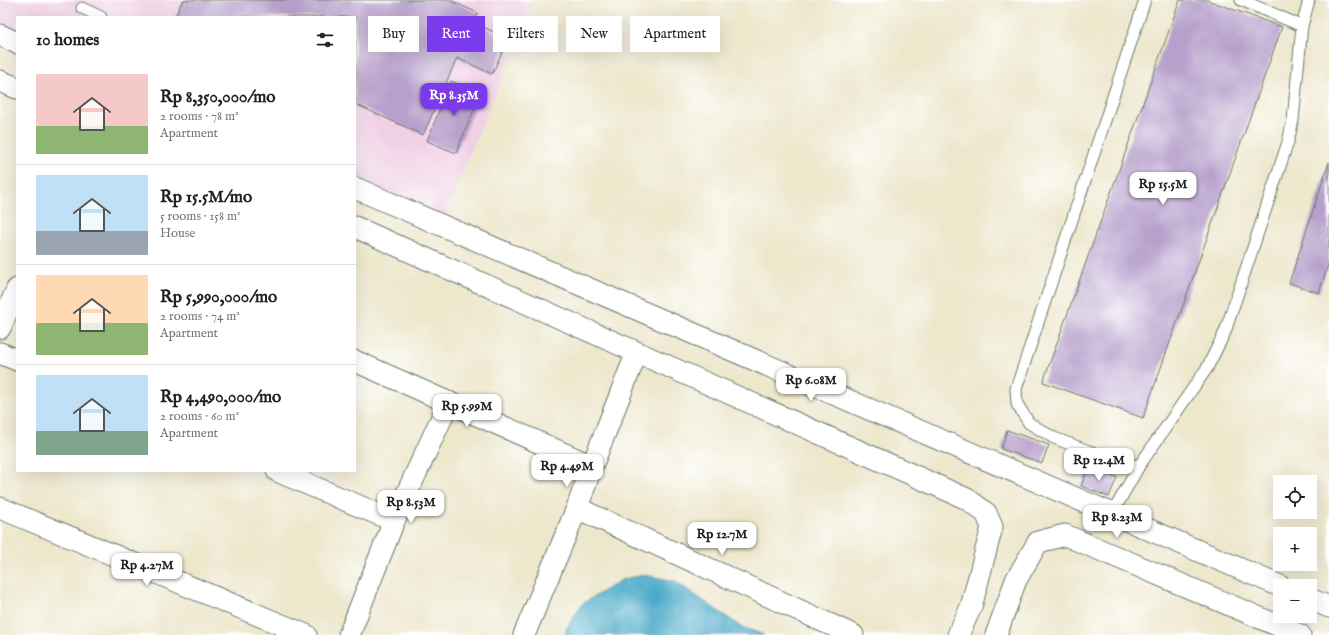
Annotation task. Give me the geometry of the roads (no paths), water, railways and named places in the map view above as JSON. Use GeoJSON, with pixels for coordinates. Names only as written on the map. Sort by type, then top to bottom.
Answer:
{"type":"FeatureCollection","features":[{"type":"Feature","properties":{"kind":"street"},"geometry":{"type":"LineString","coordinates":[[0,35],[16,43]]}},
{"type":"Feature","properties":{"kind":"street"},"geometry":{"type":"LineString","coordinates":[[0,81],[16,88]]}},
{"type":"Feature","properties":{"kind":"street"},"geometry":{"type":"LineString","coordinates":[[356,188],[1273,583]]}},
{"type":"Feature","properties":{"kind":"street"},"geometry":{"type":"LineString","coordinates":[[356,227],[967,499],[986,513],[992,527],[971,607],[958,635]]}},
{"type":"Feature","properties":{"kind":"street"},"geometry":{"type":"LineString","coordinates":[[0,328],[16,291]]}},
{"type":"Feature","properties":{"kind":"street"},"geometry":{"type":"LineString","coordinates":[[0,352],[16,360]]}},
{"type":"Feature","properties":{"kind":"street"},"geometry":{"type":"LineString","coordinates":[[524,635],[577,508],[637,352]]}},
{"type":"Feature","properties":{"kind":"street"},"geometry":{"type":"LineString","coordinates":[[356,361],[592,466]]}},
{"type":"Feature","properties":{"kind":"street"},"geometry":{"type":"LineString","coordinates":[[349,635],[394,521],[449,402]]}},
{"type":"Feature","properties":{"kind":"street"},"geometry":{"type":"LineString","coordinates":[[279,472],[394,521]]}},
{"type":"Feature","properties":{"kind":"street"},"geometry":{"type":"LineString","coordinates":[[0,508],[306,635]]}},
{"type":"Feature","properties":{"kind":"street"},"geometry":{"type":"LineString","coordinates":[[577,508],[853,635]]}},
{"type":"Feature","properties":{"kind":"street"},"geometry":{"type":"LineString","coordinates":[[996,635],[1016,580],[1038,542],[1065,535],[1300,635]]}},
{"type":"Feature","properties":{"kind":"street"},"geometry":{"type":"LineString","coordinates":[[1317,602],[1329,607]]}},
{"type":"Feature","properties":{"kind":"lane"},"geometry":{"type":"LineString","coordinates":[[1140,466],[1118,462],[1054,438],[1029,422],[1017,404],[1016,389],[1145,0]]}},
{"type":"Feature","properties":{"kind":"lane"},"geometry":{"type":"LineString","coordinates":[[1241,0],[1302,26]]}},
{"type":"Feature","properties":{"kind":"lane"},"geometry":{"type":"LineString","coordinates":[[1110,513],[1117,505],[1140,466],[1207,368],[1225,332],[1288,142],[1293,120],[1302,26],[1309,0]]}},
{"type":"Feature","properties":{"kind":"lane"},"geometry":{"type":"LineString","coordinates":[[82,8],[99,16]]}},
{"type":"Feature","properties":{"kind":"water"},"geometry":{"type":"Polygon","coordinates":[[[645,575],[675,581],[740,626],[764,635],[565,635],[566,629],[582,604],[623,579],[645,575]]]}}]}
